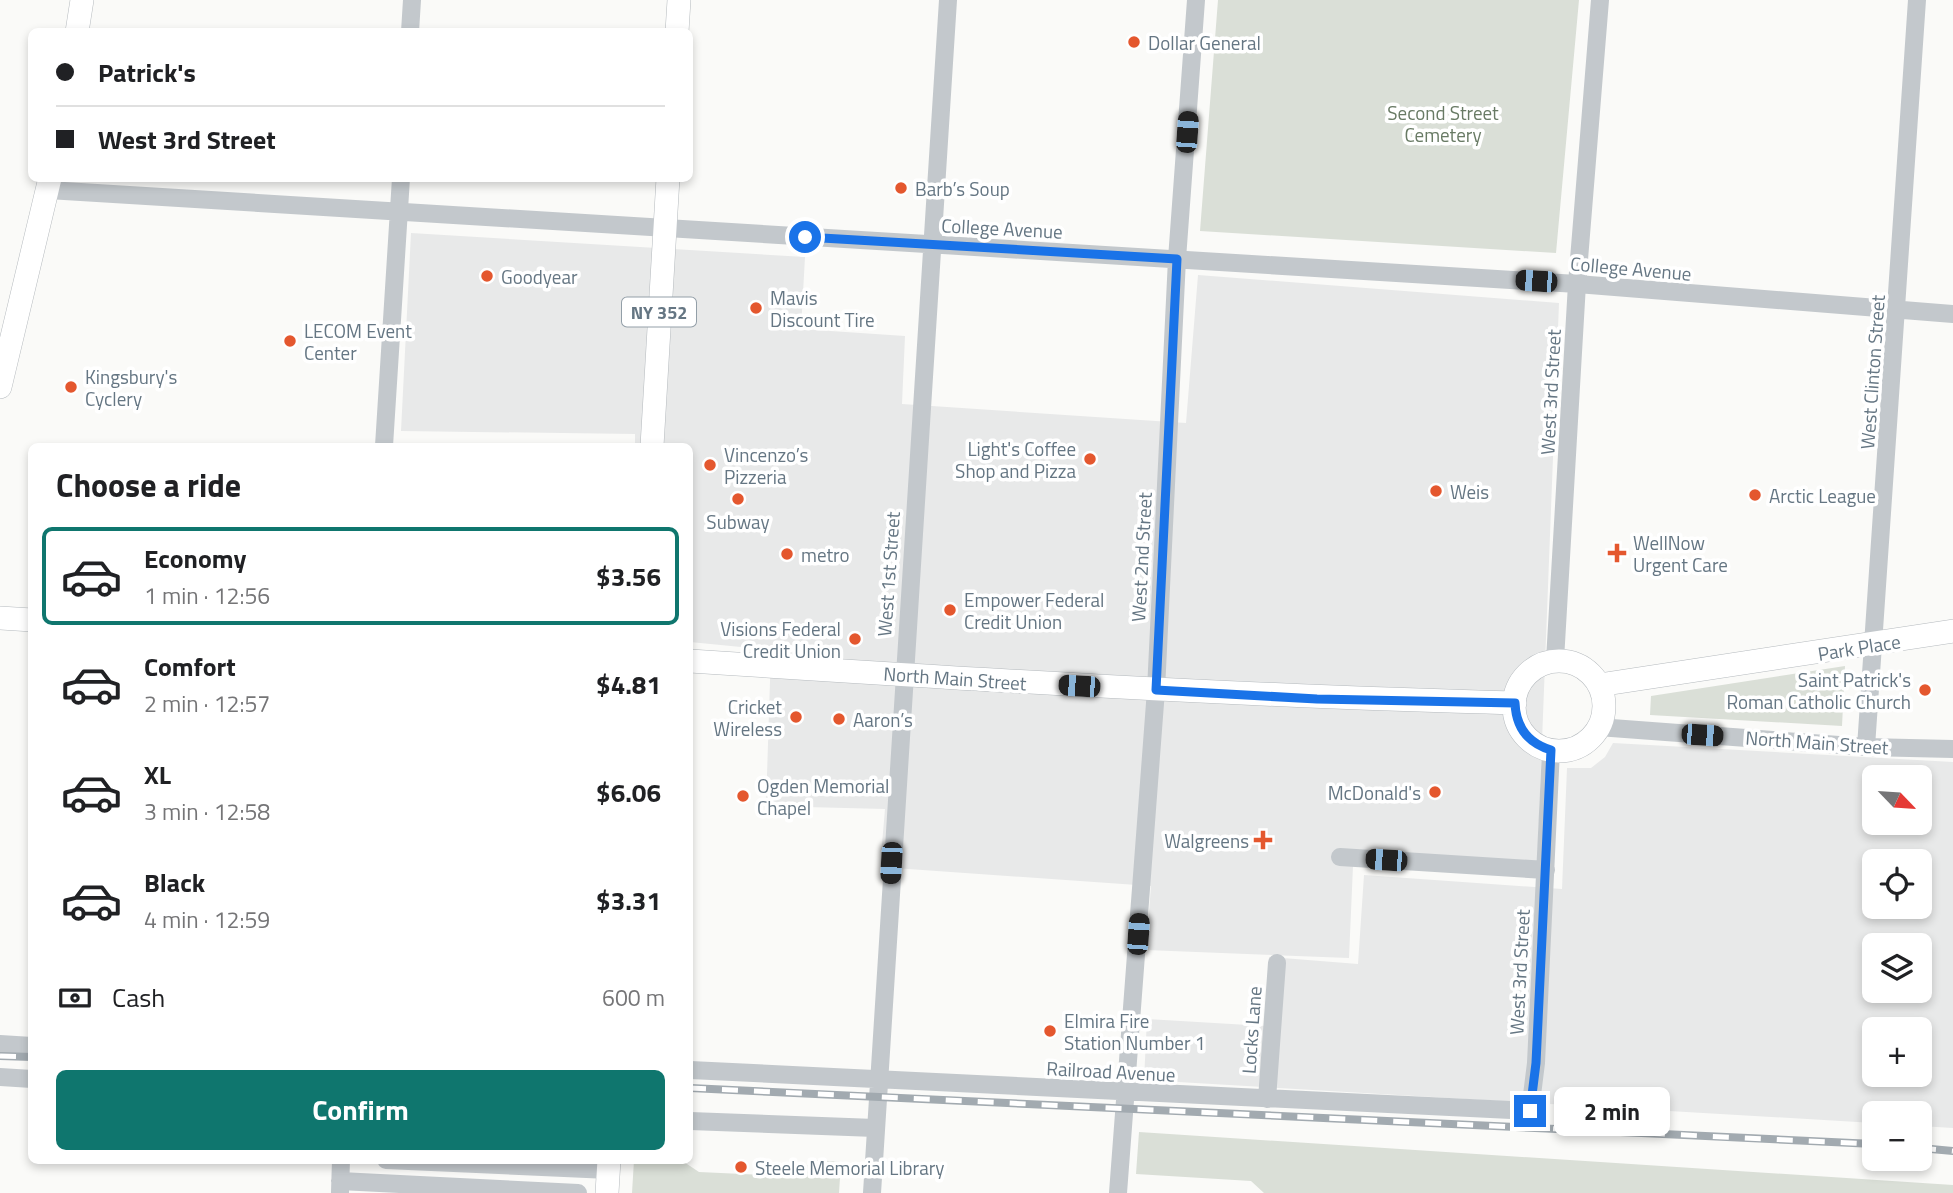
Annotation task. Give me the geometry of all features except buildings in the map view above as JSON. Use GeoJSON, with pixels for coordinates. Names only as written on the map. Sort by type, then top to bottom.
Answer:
{"type":"FeatureCollection","features":[{"type":"Feature","properties":{"kind":"main road"},"geometry":{"type":"LineString","coordinates":[[77,28],[82,0]]}},
{"type":"Feature","properties":{"kind":"main road"},"geometry":{"type":"LineString","coordinates":[[677,28],[680,0]]}},
{"type":"Feature","properties":{"kind":"main road","name":"NY 352"},"geometry":{"type":"LineString","coordinates":[[652,443],[668,182]]}},
{"type":"Feature","properties":{"kind":"main road"},"geometry":{"type":"LineString","coordinates":[[0,387],[49,184]]}},
{"type":"Feature","properties":{"kind":"main road"},"geometry":{"type":"LineString","coordinates":[[0,618],[28,620]]}},
{"type":"Feature","properties":{"kind":"main road","name":"Park Place"},"geometry":{"type":"LineString","coordinates":[[1599,685],[1953,631]]}},
{"type":"Feature","properties":{"kind":"main road"},"geometry":{"type":"LineString","coordinates":[[1555,660],[1585,669],[1599,685],[1604,706],[1598,727],[1583,743],[1573,748],[1551,750],[1541,747],[1524,733],[1518,724],[1515,703],[1520,683],[1535,668],[1555,660]]}},
{"type":"Feature","properties":{"kind":"main road","name":"North Main Street"},"geometry":{"type":"LineString","coordinates":[[693,661],[1317,699],[1515,703]]}},
{"type":"Feature","properties":{"kind":"main road"},"geometry":{"type":"LineString","coordinates":[[607,1193],[609,1165]]}},
{"type":"Feature","properties":{"kind":"street"},"geometry":{"type":"LineString","coordinates":[[410,28],[412,0]]}},
{"type":"Feature","properties":{"kind":"street","name":"West 1st Street"},"geometry":{"type":"LineString","coordinates":[[872,1193],[902,675],[947,0]]}},
{"type":"Feature","properties":{"kind":"street","name":"West 2nd Street"},"geometry":{"type":"LineString","coordinates":[[1118,1193],[1156,690],[1177,259],[1196,0]]}},
{"type":"Feature","properties":{"kind":"street","name":"West 3rd Street"},"geometry":{"type":"LineString","coordinates":[[1555,660],[1577,284],[1600,0]]}},
{"type":"Feature","properties":{"kind":"street","name":"West Clinton Street"},"geometry":{"type":"LineString","coordinates":[[1866,747],[1898,312],[1917,0]]}},
{"type":"Feature","properties":{"kind":"street"},"geometry":{"type":"LineString","coordinates":[[384,443],[401,182]]}},
{"type":"Feature","properties":{"kind":"street","name":"College Avenue"},"geometry":{"type":"LineString","coordinates":[[49,184],[399,212],[1577,284],[1898,312],[1953,314]]}},
{"type":"Feature","properties":{"kind":"street","name":"North Main Street"},"geometry":{"type":"LineString","coordinates":[[1598,727],[1866,747],[1953,749]]}},
{"type":"Feature","properties":{"kind":"street","name":"West 3rd Street"},"geometry":{"type":"LineString","coordinates":[[1530,1111],[1536,1063],[1551,750]]}},
{"type":"Feature","properties":{"kind":"street"},"geometry":{"type":"LineString","coordinates":[[1340,857],[1546,870]]}},
{"type":"Feature","properties":{"kind":"street","name":"Locks Lane"},"geometry":{"type":"LineString","coordinates":[[1267,1100],[1277,963]]}},
{"type":"Feature","properties":{"kind":"street"},"geometry":{"type":"LineString","coordinates":[[0,1044],[28,1046]]}},
{"type":"Feature","properties":{"kind":"street","name":"Railroad Avenue"},"geometry":{"type":"LineString","coordinates":[[693,1070],[1530,1111]]}},
{"type":"Feature","properties":{"kind":"street"},"geometry":{"type":"LineString","coordinates":[[0,1077],[28,1079]]}},
{"type":"Feature","properties":{"kind":"street"},"geometry":{"type":"LineString","coordinates":[[693,1121],[875,1128]]}},
{"type":"Feature","properties":{"kind":"street"},"geometry":{"type":"LineString","coordinates":[[341,1164],[340,1187],[578,1193]]}},
{"type":"Feature","properties":{"kind":"street"},"geometry":{"type":"LineString","coordinates":[[564,1164],[609,1165]]}},
{"type":"Feature","properties":{"kind":"shaded area"},"geometry":{"type":"Polygon","coordinates":[[[411,233],[805,257],[801,329],[905,336],[902,404],[1186,423],[1198,275],[1559,303],[1537,870],[1353,866],[1349,958],[1146,950],[1151,886],[880,867],[885,809],[766,806],[771,650],[693,642],[693,443],[635,443],[635,434],[401,431],[411,233]]]}},
{"type":"Feature","properties":{"kind":"shaded area"},"geometry":{"type":"Polygon","coordinates":[[[1613,743],[1953,762],[1953,1128],[1932,1127],[1932,1101],[1862,1101],[1862,1122],[1144,1080],[1147,1019],[1265,1026],[1269,957],[1358,964],[1364,875],[1562,889],[1567,768],[1591,768],[1605,757],[1613,743]]]}},
{"type":"Feature","properties":{"kind":"green space","name":"Second Street Cemetery"},"geometry":{"type":"Polygon","coordinates":[[[1218,0],[1579,0],[1556,253],[1200,231],[1218,0]]]}},
{"type":"Feature","properties":{"kind":"green space"},"geometry":{"type":"Polygon","coordinates":[[[1845,666],[1842,726],[1650,715],[1651,696],[1845,666]]]}},
{"type":"Feature","properties":{"kind":"green space"},"geometry":{"type":"Polygon","coordinates":[[[1139,1132],[1953,1185],[1953,1193],[1264,1193],[1251,1181],[1136,1174],[1139,1132]]]}},
{"type":"Feature","properties":{"kind":"green space","name":"Steele Memorial Library"},"geometry":{"type":"Polygon","coordinates":[[[817,1160],[841,1162],[839,1193],[632,1193],[634,1164],[687,1164],[699,1172],[786,1176],[817,1160]]]}},
{"type":"Feature","properties":{"kind":"railway"},"geometry":{"type":"LineString","coordinates":[[0,1056],[28,1057]]}},
{"type":"Feature","properties":{"kind":"railway"},"geometry":{"type":"LineString","coordinates":[[693,1088],[1862,1143]]}},
{"type":"Feature","properties":{"kind":"railway"},"geometry":{"type":"LineString","coordinates":[[1932,1149],[1953,1151]]}},
{"type":"Feature","properties":{"kind":"place","name":"Dollar General"},"geometry":{"type":"Point","coordinates":[1134,42]}},
{"type":"Feature","properties":{"kind":"place","name":"Barb’s Soup"},"geometry":{"type":"Point","coordinates":[901,188]}},
{"type":"Feature","properties":{"kind":"place","name":"Goodyear"},"geometry":{"type":"Point","coordinates":[487,276]}},
{"type":"Feature","properties":{"kind":"place","name":"Mavis Discount Tire"},"geometry":{"type":"Point","coordinates":[756,308]}},
{"type":"Feature","properties":{"kind":"place","name":"LECOM Event Center"},"geometry":{"type":"Point","coordinates":[290,341]}},
{"type":"Feature","properties":{"kind":"place","name":"Kingsbury's Cyclery"},"geometry":{"type":"Point","coordinates":[71,387]}},
{"type":"Feature","properties":{"kind":"place","name":"Light's Coffee Shop and Pizza"},"geometry":{"type":"Point","coordinates":[1090,459]}},
{"type":"Feature","properties":{"kind":"place","name":"Vincenzo’s Pizzeria"},"geometry":{"type":"Point","coordinates":[710,465]}},
{"type":"Feature","properties":{"kind":"place","name":"Weis"},"geometry":{"type":"Point","coordinates":[1436,491]}},
{"type":"Feature","properties":{"kind":"place","name":"Arctic League"},"geometry":{"type":"Point","coordinates":[1755,495]}},
{"type":"Feature","properties":{"kind":"place","name":"Subway"},"geometry":{"type":"Point","coordinates":[738,499]}},
{"type":"Feature","properties":{"kind":"place","name":"WellNow Urgent Care"},"geometry":{"type":"Point","coordinates":[1617,553]}},
{"type":"Feature","properties":{"kind":"place","name":"metro"},"geometry":{"type":"Point","coordinates":[787,554]}},
{"type":"Feature","properties":{"kind":"place","name":"Empower Federal Credit Union"},"geometry":{"type":"Point","coordinates":[950,610]}},
{"type":"Feature","properties":{"kind":"place","name":"Visions Federal Credit Union"},"geometry":{"type":"Point","coordinates":[855,639]}},
{"type":"Feature","properties":{"kind":"place","name":"Saint Patrick's Roman Catholic Church"},"geometry":{"type":"Point","coordinates":[1925,690]}},
{"type":"Feature","properties":{"kind":"place","name":"Cricket Wireless"},"geometry":{"type":"Point","coordinates":[796,717]}},
{"type":"Feature","properties":{"kind":"place","name":"Aaron’s"},"geometry":{"type":"Point","coordinates":[839,719]}},
{"type":"Feature","properties":{"kind":"place","name":"McDonald's"},"geometry":{"type":"Point","coordinates":[1435,792]}},
{"type":"Feature","properties":{"kind":"place","name":"Ogden Memorial Chapel"},"geometry":{"type":"Point","coordinates":[743,796]}},
{"type":"Feature","properties":{"kind":"place","name":"Walgreens"},"geometry":{"type":"Point","coordinates":[1263,840]}},
{"type":"Feature","properties":{"kind":"place","name":"Elmira Fire Station Number 1"},"geometry":{"type":"Point","coordinates":[1050,1031]}},
{"type":"Feature","properties":{"kind":"place","name":"Steele Memorial Library"},"geometry":{"type":"Point","coordinates":[741,1167]}},
{"type":"Feature","properties":{"kind":"route"},"geometry":{"type":"LineString","coordinates":[[805,237],[1177,259],[1156,690],[1317,699],[1515,703],[1515,714],[1524,733],[1541,747],[1551,750],[1536,1063],[1530,1111]]}}]}
